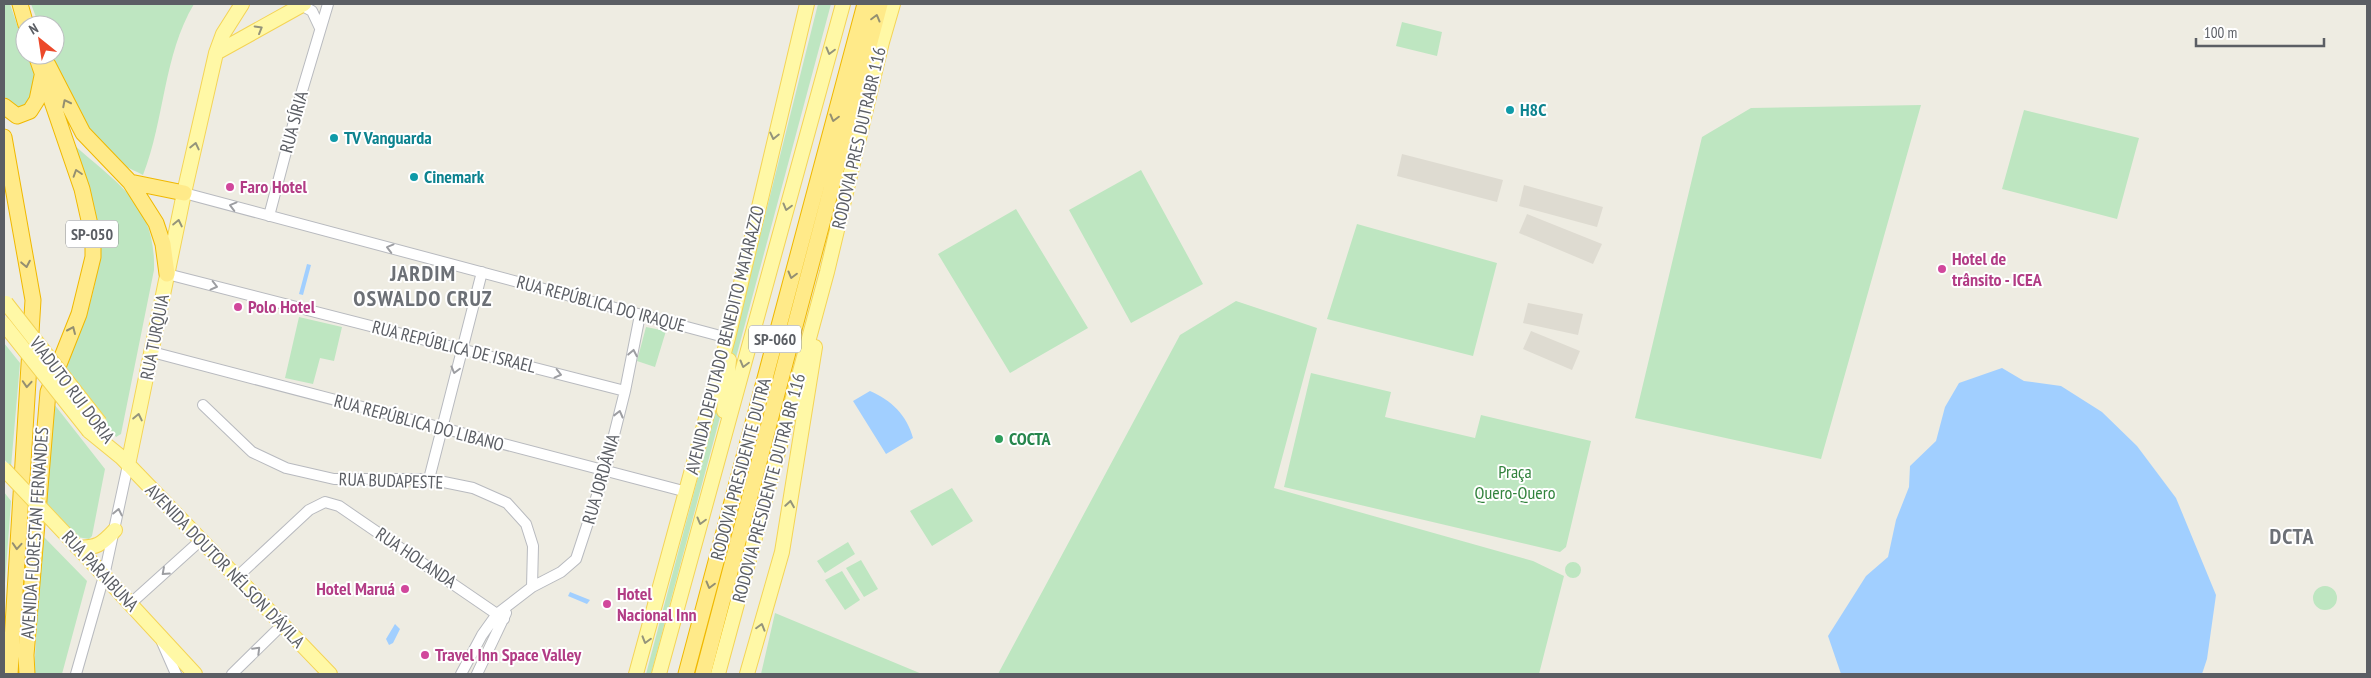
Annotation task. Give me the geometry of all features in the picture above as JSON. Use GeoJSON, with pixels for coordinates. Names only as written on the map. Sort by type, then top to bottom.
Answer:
{"type":"FeatureCollection","features":[{"type":"Feature","properties":{"kind":"highway","name":"RODOVIA PRESIDENTE DUTRA"},"geometry":{"type":"LineString","coordinates":[[686,674],[865,4]]}},
{"type":"Feature","properties":{"kind":"highway","name":"RODOVIA PRESIDENTE DUTRA"},"geometry":{"type":"LineString","coordinates":[[703,674],[880,4]]}},
{"type":"Feature","properties":{"kind":"highway","name":"SP-050"},"geometry":{"type":"LineString","coordinates":[[39,65],[42,76]]}},
{"type":"Feature","properties":{"kind":"highway"},"geometry":{"type":"LineString","coordinates":[[48,65],[83,133],[130,182],[156,223],[163,244],[167,274]]}},
{"type":"Feature","properties":{"kind":"highway"},"geometry":{"type":"LineString","coordinates":[[4,106],[17,116],[30,111],[37,100],[42,76]]}},
{"type":"Feature","properties":{"kind":"highway","name":"AVENIDA FLORESTAN FERNANDES"},"geometry":{"type":"LineString","coordinates":[[27,674],[26,655],[48,392],[79,314],[94,257],[93,238],[82,188],[42,76]]}},
{"type":"Feature","properties":{"kind":"highway"},"geometry":{"type":"LineString","coordinates":[[4,137],[20,228]]}},
{"type":"Feature","properties":{"kind":"highway"},"geometry":{"type":"LineString","coordinates":[[4,176],[20,228]]}},
{"type":"Feature","properties":{"kind":"highway"},"geometry":{"type":"LineString","coordinates":[[130,182],[184,193]]}},
{"type":"Feature","properties":{"kind":"highway","name":"AVENIDA FLORESTAN FERNANDES"},"geometry":{"type":"LineString","coordinates":[[10,674],[33,300],[20,228]]}},
{"type":"Feature","properties":{"kind":"main road","name":"RUA TURQUIA"},"geometry":{"type":"LineString","coordinates":[[124,461],[152,352],[184,193],[216,54],[223,34],[242,4]]}},
{"type":"Feature","properties":{"kind":"main road"},"geometry":{"type":"LineString","coordinates":[[216,54],[302,4]]}},
{"type":"Feature","properties":{"kind":"main road","name":"AVENIDA DEPUTADO BENEDITO MATARAZZO"},"geometry":{"type":"LineString","coordinates":[[636,674],[728,338],[807,4]]}},
{"type":"Feature","properties":{"kind":"main road"},"geometry":{"type":"LineString","coordinates":[[659,674],[843,4]]}},
{"type":"Feature","properties":{"kind":"main road","name":"RODOVIA PRES DUTRABR 116"},"geometry":{"type":"LineString","coordinates":[[827,272],[879,52],[893,4]]}},
{"type":"Feature","properties":{"kind":"main road"},"geometry":{"type":"LineString","coordinates":[[747,674],[782,552],[827,272]]}},
{"type":"Feature","properties":{"kind":"main road","name":"RODOVIA PRESIDENTE DUTRA BR 116"},"geometry":{"type":"LineString","coordinates":[[718,674],[827,272]]}},
{"type":"Feature","properties":{"kind":"main road","name":"VIADUTO RUI DORIA"},"geometry":{"type":"LineString","coordinates":[[5,302],[95,427]]}},
{"type":"Feature","properties":{"kind":"main road"},"geometry":{"type":"LineString","coordinates":[[720,451],[734,310]]}},
{"type":"Feature","properties":{"kind":"main road","name":"VIADUTO RUI DORIA"},"geometry":{"type":"LineString","coordinates":[[4,324],[124,461]]}},
{"type":"Feature","properties":{"kind":"main road","name":"AVENIDA DOUTOR NÉLSON D'ÁVILA"},"geometry":{"type":"LineString","coordinates":[[124,461],[330,674]]}},
{"type":"Feature","properties":{"kind":"main road","name":"RUA PARAIBUNA"},"geometry":{"type":"LineString","coordinates":[[4,469],[194,674]]}},
{"type":"Feature","properties":{"kind":"main road"},"geometry":{"type":"LineString","coordinates":[[75,544],[94,548],[102,544],[115,530]]}},
{"type":"Feature","properties":{"kind":"street"},"geometry":{"type":"LineString","coordinates":[[302,4],[312,11],[320,28]]}},
{"type":"Feature","properties":{"kind":"street","name":"RUA SÍRIA"},"geometry":{"type":"LineString","coordinates":[[269,216],[328,4]]}},
{"type":"Feature","properties":{"kind":"street","name":"RUA REPÚBLICA DO IRAQUE"},"geometry":{"type":"LineString","coordinates":[[184,193],[728,338]]}},
{"type":"Feature","properties":{"kind":"street"},"geometry":{"type":"LineString","coordinates":[[429,479],[440,429],[482,272]]}},
{"type":"Feature","properties":{"kind":"street","name":"RUA REPÚBLICA DE ISRAEL"},"geometry":{"type":"LineString","coordinates":[[167,274],[625,391]]}},
{"type":"Feature","properties":{"kind":"street","name":"RUA JORDÂNIA"},"geometry":{"type":"LineString","coordinates":[[461,674],[482,636],[507,607],[532,587],[561,572],[576,559],[605,471],[625,391],[640,315]]}},
{"type":"Feature","properties":{"kind":"street","name":"RUA REPÚBLICA DO LIBANO"},"geometry":{"type":"LineString","coordinates":[[152,352],[440,429],[687,492]]}},
{"type":"Feature","properties":{"kind":"street","name":"RUA BUDAPESTE"},"geometry":{"type":"LineString","coordinates":[[203,405],[252,452],[286,468],[334,479],[429,479],[473,488],[507,503],[526,524],[533,546],[532,587]]}},
{"type":"Feature","properties":{"kind":"street","name":"RUA TURQUIA"},"geometry":{"type":"LineString","coordinates":[[76,674],[115,530],[124,461]]}},
{"type":"Feature","properties":{"kind":"street","name":"RUA HOLANDA"},"geometry":{"type":"LineString","coordinates":[[236,578],[308,510],[325,502],[339,506],[500,617]]}},
{"type":"Feature","properties":{"kind":"street"},"geometry":{"type":"LineString","coordinates":[[130,604],[201,540]]}},
{"type":"Feature","properties":{"kind":"street","name":"RUA JORDÂNIA"},"geometry":{"type":"LineString","coordinates":[[477,674],[500,617]]}},
{"type":"Feature","properties":{"kind":"street","name":"RUA TURQUIA"},"geometry":{"type":"LineString","coordinates":[[82,674],[91,620]]}},
{"type":"Feature","properties":{"kind":"street"},"geometry":{"type":"LineString","coordinates":[[232,674],[282,625]]}},
{"type":"Feature","properties":{"kind":"street"},"geometry":{"type":"LineString","coordinates":[[160,637],[176,674]]}},
{"type":"Feature","properties":{"kind":"shaded area"},"geometry":{"type":"Polygon","coordinates":[[[1402,154],[1503,180],[1497,202],[1397,176],[1402,154]]]}},
{"type":"Feature","properties":{"kind":"shaded area"},"geometry":{"type":"Polygon","coordinates":[[[1524,185],[1603,207],[1597,227],[1519,206],[1524,185]]]}},
{"type":"Feature","properties":{"kind":"shaded area"},"geometry":{"type":"Polygon","coordinates":[[[1527,214],[1602,244],[1593,264],[1519,233],[1527,214]]]}},
{"type":"Feature","properties":{"kind":"shaded area"},"geometry":{"type":"Polygon","coordinates":[[[1528,303],[1583,314],[1578,335],[1523,323],[1528,303]]]}},
{"type":"Feature","properties":{"kind":"shaded area"},"geometry":{"type":"Polygon","coordinates":[[[1531,331],[1580,351],[1572,370],[1523,349],[1531,331]]]}},
{"type":"Feature","properties":{"kind":"green space"},"geometry":{"type":"Polygon","coordinates":[[[4,4],[10,4],[15,19],[15,65],[31,65],[35,76],[28,108],[18,111],[10,106],[4,95],[4,4]]]}},
{"type":"Feature","properties":{"kind":"green space"},"geometry":{"type":"Polygon","coordinates":[[[31,4],[194,4],[176,45],[156,132],[143,175],[121,164],[99,146],[81,122],[67,96],[55,65],[65,65],[65,15],[35,15],[31,4]]]}},
{"type":"Feature","properties":{"kind":"green space"},"geometry":{"type":"Polygon","coordinates":[[[818,4],[831,4],[651,674],[646,674],[728,364],[818,4]]]}},
{"type":"Feature","properties":{"kind":"green space"},"geometry":{"type":"Polygon","coordinates":[[[1402,22],[1442,32],[1437,56],[1396,46],[1402,22]]]}},
{"type":"Feature","properties":{"kind":"green space"},"geometry":{"type":"Polygon","coordinates":[[[1921,105],[1821,459],[1635,418],[1702,137],[1751,108],[1921,105]]]}},
{"type":"Feature","properties":{"kind":"green space"},"geometry":{"type":"Polygon","coordinates":[[[2024,110],[2139,138],[2117,219],[2002,189],[2024,110]]]}},
{"type":"Feature","properties":{"kind":"green space"},"geometry":{"type":"Polygon","coordinates":[[[73,144],[131,197],[141,211],[153,247],[154,270],[121,434],[116,437],[64,367],[89,307],[98,266],[99,245],[93,202],[73,144]]]}},
{"type":"Feature","properties":{"kind":"green space"},"geometry":{"type":"Polygon","coordinates":[[[1141,170],[1203,284],[1131,323],[1069,210],[1141,170]]]}},
{"type":"Feature","properties":{"kind":"green space"},"geometry":{"type":"Polygon","coordinates":[[[1016,209],[1088,328],[1010,373],[938,254],[1016,209]]]}},
{"type":"Feature","properties":{"kind":"green space"},"geometry":{"type":"Polygon","coordinates":[[[1357,224],[1497,263],[1473,356],[1327,319],[1357,224]]]}},
{"type":"Feature","properties":{"kind":"green space"},"geometry":{"type":"Polygon","coordinates":[[[1236,301],[1317,328],[1274,488],[1533,561],[1564,576],[1539,674],[998,674],[1180,335],[1236,301]]]}},
{"type":"Feature","properties":{"kind":"green space"},"geometry":{"type":"Polygon","coordinates":[[[299,317],[342,327],[334,361],[320,358],[313,384],[285,378],[299,317]]]}},
{"type":"Feature","properties":{"kind":"green space"},"geometry":{"type":"Polygon","coordinates":[[[646,327],[666,331],[655,367],[637,361],[646,327]]]}},
{"type":"Feature","properties":{"kind":"green space"},"geometry":{"type":"Polygon","coordinates":[[[4,343],[20,363],[11,467],[4,459],[4,343]]]}},
{"type":"Feature","properties":{"kind":"green space","name":"Praça Quero-Quero"},"geometry":{"type":"Polygon","coordinates":[[[1311,373],[1391,392],[1385,417],[1475,438],[1481,415],[1591,441],[1566,547],[1560,552],[1284,487],[1311,373]]]}},
{"type":"Feature","properties":{"kind":"green space"},"geometry":{"type":"Polygon","coordinates":[[[54,404],[105,469],[92,536],[89,539],[77,537],[46,503],[54,404]]]}},
{"type":"Feature","properties":{"kind":"green space"},"geometry":{"type":"Polygon","coordinates":[[[952,488],[973,521],[932,546],[910,511],[952,488]]]}},
{"type":"Feature","properties":{"kind":"green space"},"geometry":{"type":"Polygon","coordinates":[[[4,492],[11,501],[4,597],[4,492]]]}},
{"type":"Feature","properties":{"kind":"green space"},"geometry":{"type":"Polygon","coordinates":[[[42,535],[87,581],[62,674],[34,674],[42,535]]]}},
{"type":"Feature","properties":{"kind":"green space"},"geometry":{"type":"Polygon","coordinates":[[[848,542],[855,554],[825,573],[817,561],[848,542]]]}},
{"type":"Feature","properties":{"kind":"green space"},"geometry":{"type":"Polygon","coordinates":[[[861,560],[878,589],[864,597],[846,568],[861,560]]]}},
{"type":"Feature","properties":{"kind":"green space"},"geometry":{"type":"Polygon","coordinates":[[[1570,562],[1576,562],[1581,567],[1579,576],[1570,578],[1565,573],[1565,567],[1570,562]]]}},
{"type":"Feature","properties":{"kind":"green space"},"geometry":{"type":"Polygon","coordinates":[[[842,571],[860,600],[845,610],[825,580],[842,571]]]}},
{"type":"Feature","properties":{"kind":"green space"},"geometry":{"type":"Polygon","coordinates":[[[2325,586],[2330,587],[2336,593],[2336,603],[2330,609],[2325,610],[2320,609],[2314,603],[2313,598],[2314,593],[2320,587],[2325,586]]]}},
{"type":"Feature","properties":{"kind":"green space"},"geometry":{"type":"Polygon","coordinates":[[[775,613],[922,674],[761,674],[775,613]]]}},
{"type":"Feature","properties":{"kind":"water"},"geometry":{"type":"Polygon","coordinates":[[[307,264],[311,265],[303,295],[299,294],[307,264]]]}},
{"type":"Feature","properties":{"kind":"water"},"geometry":{"type":"Polygon","coordinates":[[[2002,368],[2024,381],[2061,386],[2102,412],[2137,446],[2176,498],[2216,595],[2207,659],[2202,674],[1841,674],[1828,636],[1866,576],[1888,557],[1896,520],[1909,487],[1910,466],[1936,441],[1945,407],[1959,383],[2002,368]]]}},
{"type":"Feature","properties":{"kind":"water"},"geometry":{"type":"Polygon","coordinates":[[[870,391],[885,399],[897,409],[907,422],[913,438],[886,454],[853,401],[870,391]]]}},
{"type":"Feature","properties":{"kind":"water"},"geometry":{"type":"Polygon","coordinates":[[[570,592],[590,600],[587,604],[568,596],[570,592]]]}},
{"type":"Feature","properties":{"kind":"water"},"geometry":{"type":"Polygon","coordinates":[[[395,624],[400,629],[393,643],[389,645],[386,639],[395,624]]]}},
{"type":"Feature","properties":{"kind":"place","name":"H8C"},"geometry":{"type":"Point","coordinates":[1510,110]}},
{"type":"Feature","properties":{"kind":"place","name":"TV Vanguarda"},"geometry":{"type":"Point","coordinates":[334,138]}},
{"type":"Feature","properties":{"kind":"place","name":"Cinemark"},"geometry":{"type":"Point","coordinates":[414,177]}},
{"type":"Feature","properties":{"kind":"place","name":"Faro Hotel"},"geometry":{"type":"Point","coordinates":[230,187]}},
{"type":"Feature","properties":{"kind":"place","name":"Hotel de trânsito - ICEA"},"geometry":{"type":"Point","coordinates":[1942,269]}},
{"type":"Feature","properties":{"kind":"place","name":"Polo Hotel"},"geometry":{"type":"Point","coordinates":[238,307]}},
{"type":"Feature","properties":{"kind":"place","name":"COCTA"},"geometry":{"type":"Point","coordinates":[999,439]}},
{"type":"Feature","properties":{"kind":"place","name":"Hotel Maruá"},"geometry":{"type":"Point","coordinates":[405,589]}},
{"type":"Feature","properties":{"kind":"place","name":"Hotel Nacional Inn"},"geometry":{"type":"Point","coordinates":[607,604]}},
{"type":"Feature","properties":{"kind":"place","name":"Travel Inn Space Valley"},"geometry":{"type":"Point","coordinates":[425,655]}},
{"type":"Feature","properties":{"kind":"district","name":"JARDIM OSWALDO CRUZ"},"geometry":{"type":"Point","coordinates":[423,286]}},
{"type":"Feature","properties":{"kind":"district","name":"DCTA"},"geometry":{"type":"Point","coordinates":[2292,536]}}]}
